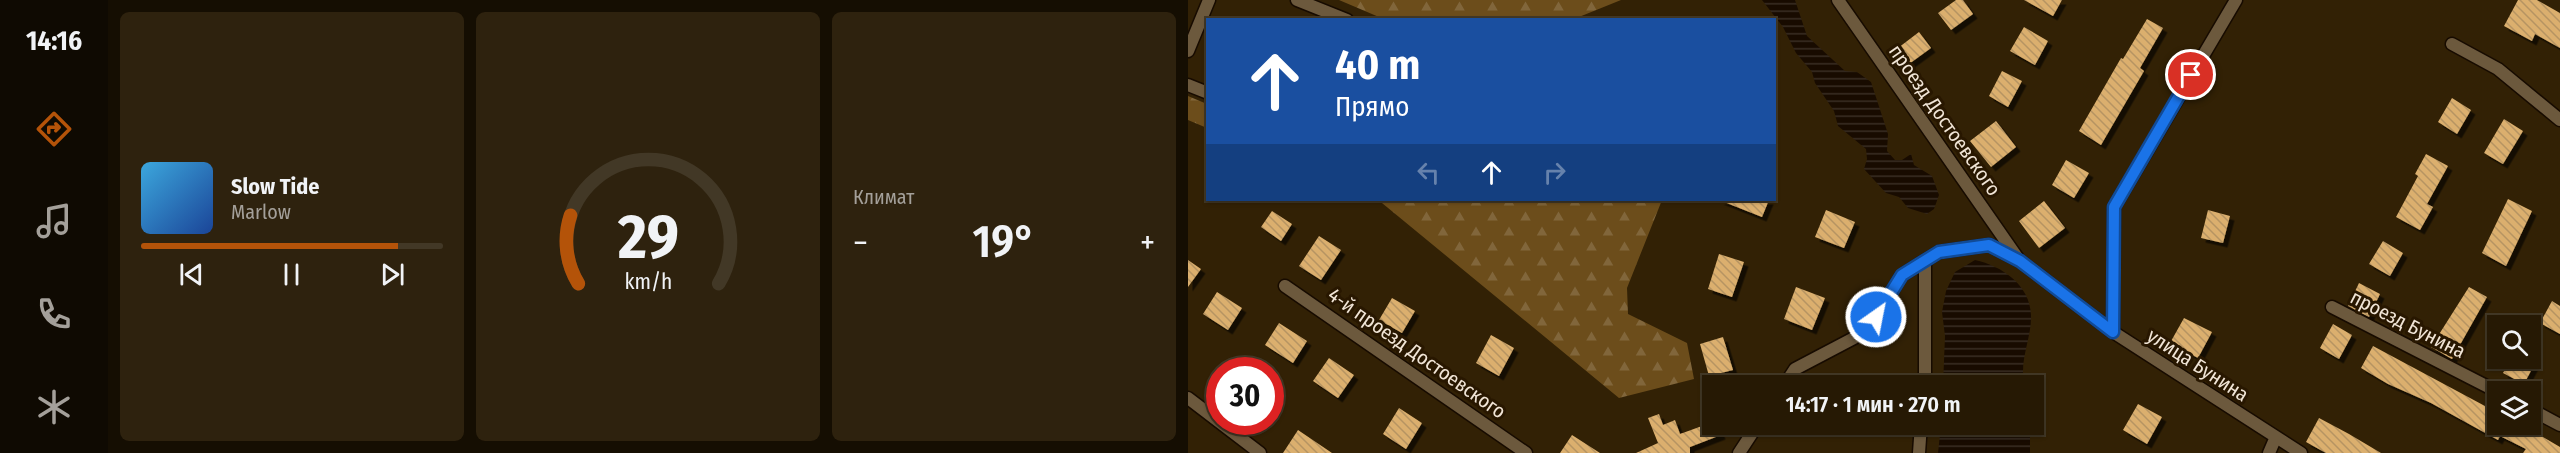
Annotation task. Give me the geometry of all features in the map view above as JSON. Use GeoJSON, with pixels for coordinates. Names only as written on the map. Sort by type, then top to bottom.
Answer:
{"type":"FeatureCollection","features":[{"type":"Feature","properties":{"kind":"street"},"geometry":{"type":"LineString","coordinates":[[1188,51],[1209,0]]}},
{"type":"Feature","properties":{"kind":"street"},"geometry":{"type":"LineString","coordinates":[[1298,0],[1342,18]]}},
{"type":"Feature","properties":{"kind":"street","name":"проезд Достоевского"},"geometry":{"type":"LineString","coordinates":[[1838,0],[2020,261]]}},
{"type":"Feature","properties":{"kind":"street"},"geometry":{"type":"LineString","coordinates":[[2113,332],[2114,207],[2235,0]]}},
{"type":"Feature","properties":{"kind":"street"},"geometry":{"type":"LineString","coordinates":[[2452,44],[2498,69],[2560,120]]}},
{"type":"Feature","properties":{"kind":"street"},"geometry":{"type":"LineString","coordinates":[[1188,86],[1206,92]]}},
{"type":"Feature","properties":{"kind":"street"},"geometry":{"type":"LineString","coordinates":[[1791,375],[1795,369],[1854,338],[1876,317],[1902,275],[1939,252],[1989,245],[2020,261]]}},
{"type":"Feature","properties":{"kind":"street"},"geometry":{"type":"LineString","coordinates":[[1925,375],[1926,261]]}},
{"type":"Feature","properties":{"kind":"street","name":"улица Бунина"},"geometry":{"type":"LineString","coordinates":[[2020,261],[2113,332],[2275,439],[2301,453]]}},
{"type":"Feature","properties":{"kind":"street","name":"4-й проезд Достоевского"},"geometry":{"type":"LineString","coordinates":[[1285,286],[1526,453]]}},
{"type":"Feature","properties":{"kind":"street","name":"проезд Бунина"},"geometry":{"type":"LineString","coordinates":[[2332,307],[2487,386]]}},
{"type":"Feature","properties":{"kind":"street"},"geometry":{"type":"LineString","coordinates":[[1188,398],[1260,453]]}},
{"type":"Feature","properties":{"kind":"street"},"geometry":{"type":"LineString","coordinates":[[2541,414],[2560,424]]}},
{"type":"Feature","properties":{"kind":"street"},"geometry":{"type":"LineString","coordinates":[[1739,453],[1751,435]]}},
{"type":"Feature","properties":{"kind":"street"},"geometry":{"type":"LineString","coordinates":[[1919,453],[1921,435]]}},
{"type":"Feature","properties":{"kind":"street"},"geometry":{"type":"LineString","coordinates":[[2269,453],[2275,439]]}},
{"type":"Feature","properties":{"kind":"green space"},"geometry":{"type":"Polygon","coordinates":[[[1339,0],[1621,0],[1576,18],[1381,18],[1339,0]]]}},
{"type":"Feature","properties":{"kind":"green space"},"geometry":{"type":"Polygon","coordinates":[[[1188,96],[1206,104],[1206,128],[1188,120],[1188,96]]]}},
{"type":"Feature","properties":{"kind":"green space"},"geometry":{"type":"Polygon","coordinates":[[[1377,201],[1662,201],[1627,288],[1628,314],[1687,343],[1694,379],[1619,398],[1377,201]]]}},
{"type":"Feature","properties":{"kind":"shaded area"},"geometry":{"type":"Polygon","coordinates":[[[1762,0],[1795,0],[1807,36],[1845,71],[1857,72],[1871,82],[1888,134],[1887,151],[1895,160],[1902,160],[1911,154],[1914,165],[1932,176],[1939,195],[1934,209],[1927,214],[1908,208],[1899,197],[1886,193],[1864,169],[1867,159],[1866,149],[1838,126],[1834,111],[1815,83],[1812,72],[1796,53],[1783,27],[1762,0]]]}},
{"type":"Feature","properties":{"kind":"shaded area"},"geometry":{"type":"Polygon","coordinates":[[[1975,260],[1985,263],[2013,278],[2026,295],[2031,324],[2023,375],[1943,375],[1945,336],[1942,312],[1946,291],[1955,272],[1975,260]]]}},
{"type":"Feature","properties":{"kind":"shaded area"},"geometry":{"type":"Polygon","coordinates":[[[1940,435],[2030,435],[2030,453],[1938,453],[1940,435]]]}},
{"type":"Feature","properties":{"kind":"building"},"geometry":{"type":"Polygon","coordinates":[[[1956,0],[1963,0],[1973,14],[1951,30],[1938,13],[1956,0]]]}},
{"type":"Feature","properties":{"kind":"building"},"geometry":{"type":"Polygon","coordinates":[[[2024,0],[2062,0],[2053,16],[2024,0]]]}},
{"type":"Feature","properties":{"kind":"building"},"geometry":{"type":"Polygon","coordinates":[[[2518,0],[2537,0],[2560,13],[2560,48],[2535,34],[2532,41],[2504,26],[2518,0]]]}},
{"type":"Feature","properties":{"kind":"building"},"geometry":{"type":"Polygon","coordinates":[[[2147,19],[2163,28],[2140,68],[2144,71],[2101,145],[2079,131],[2121,58],[2123,59],[2147,19]]]}},
{"type":"Feature","properties":{"kind":"building"},"geometry":{"type":"Polygon","coordinates":[[[2024,27],[2048,41],[2035,65],[2010,51],[2024,27]]]}},
{"type":"Feature","properties":{"kind":"building"},"geometry":{"type":"Polygon","coordinates":[[[1919,32],[1931,48],[1909,64],[1898,48],[1919,32]]]}},
{"type":"Feature","properties":{"kind":"building"},"geometry":{"type":"Polygon","coordinates":[[[2002,71],[2022,81],[2008,107],[1989,96],[2002,71]]]}},
{"type":"Feature","properties":{"kind":"building"},"geometry":{"type":"Polygon","coordinates":[[[2452,98],[2471,110],[2457,134],[2438,122],[2452,98]]]}},
{"type":"Feature","properties":{"kind":"building"},"geometry":{"type":"Polygon","coordinates":[[[2504,119],[2523,131],[2503,164],[2484,153],[2504,119]]]}},
{"type":"Feature","properties":{"kind":"building"},"geometry":{"type":"Polygon","coordinates":[[[1996,121],[2016,147],[1991,167],[1970,141],[1996,121]]]}},
{"type":"Feature","properties":{"kind":"building"},"geometry":{"type":"Polygon","coordinates":[[[2426,154],[2448,166],[2427,204],[2433,207],[2420,230],[2396,217],[2418,176],[2415,174],[2426,154]]]}},
{"type":"Feature","properties":{"kind":"building"},"geometry":{"type":"Polygon","coordinates":[[[2066,160],[2089,173],[2074,198],[2052,185],[2066,160]]]}},
{"type":"Feature","properties":{"kind":"building"},"geometry":{"type":"Polygon","coordinates":[[[2508,199],[2532,211],[2506,266],[2482,253],[2508,199]]]}},
{"type":"Feature","properties":{"kind":"building"},"geometry":{"type":"Polygon","coordinates":[[[1722,201],[1769,201],[1762,217],[1722,201]]]}},
{"type":"Feature","properties":{"kind":"building"},"geometry":{"type":"Polygon","coordinates":[[[2044,201],[2065,228],[2039,248],[2019,221],[2044,201]]]}},
{"type":"Feature","properties":{"kind":"building"},"geometry":{"type":"Polygon","coordinates":[[[1826,210],[1855,222],[1844,248],[1815,237],[1826,210]]]}},
{"type":"Feature","properties":{"kind":"building"},"geometry":{"type":"Polygon","coordinates":[[[2208,210],[2230,216],[2223,243],[2201,238],[2208,210]]]}},
{"type":"Feature","properties":{"kind":"building"},"geometry":{"type":"Polygon","coordinates":[[[1272,211],[1292,224],[1281,241],[1261,227],[1272,211]]]}},
{"type":"Feature","properties":{"kind":"building"},"geometry":{"type":"Polygon","coordinates":[[[1319,236],[1341,250],[1321,280],[1299,266],[1319,236]]]}},
{"type":"Feature","properties":{"kind":"building"},"geometry":{"type":"Polygon","coordinates":[[[2383,241],[2403,253],[2390,276],[2369,264],[2383,241]]]}},
{"type":"Feature","properties":{"kind":"building"},"geometry":{"type":"Polygon","coordinates":[[[1719,254],[1744,262],[1732,297],[1708,289],[1719,254]]]}},
{"type":"Feature","properties":{"kind":"building"},"geometry":{"type":"Polygon","coordinates":[[[1188,260],[1201,269],[1188,287],[1188,260]]]}},
{"type":"Feature","properties":{"kind":"building"},"geometry":{"type":"Polygon","coordinates":[[[2359,283],[2380,294],[2369,317],[2348,306],[2359,283]]]}},
{"type":"Feature","properties":{"kind":"building"},"geometry":{"type":"Polygon","coordinates":[[[1796,287],[1825,298],[1812,330],[1784,319],[1796,287]]]}},
{"type":"Feature","properties":{"kind":"building"},"geometry":{"type":"Polygon","coordinates":[[[2469,287],[2487,297],[2452,359],[2431,347],[2469,287]]]}},
{"type":"Feature","properties":{"kind":"building"},"geometry":{"type":"Polygon","coordinates":[[[1217,292],[1242,308],[1228,330],[1203,314],[1217,292]]]}},
{"type":"Feature","properties":{"kind":"building"},"geometry":{"type":"Polygon","coordinates":[[[1392,298],[1415,311],[1402,333],[1379,320],[1392,298]]]}},
{"type":"Feature","properties":{"kind":"building"},"geometry":{"type":"Polygon","coordinates":[[[2552,301],[2560,306],[2560,334],[2541,324],[2552,301]]]}},
{"type":"Feature","properties":{"kind":"building"},"geometry":{"type":"Polygon","coordinates":[[[2184,318],[2212,332],[2198,358],[2170,343],[2184,318]]]}},
{"type":"Feature","properties":{"kind":"building"},"geometry":{"type":"Polygon","coordinates":[[[1279,323],[1307,341],[1293,363],[1265,345],[1279,323]]]}},
{"type":"Feature","properties":{"kind":"building"},"geometry":{"type":"Polygon","coordinates":[[[2333,324],[2352,335],[2339,359],[2320,348],[2333,324]]]}},
{"type":"Feature","properties":{"kind":"building"},"geometry":{"type":"Polygon","coordinates":[[[1491,335],[1514,348],[1499,376],[1476,363],[1491,335]]]}},
{"type":"Feature","properties":{"kind":"building"},"geometry":{"type":"Polygon","coordinates":[[[1723,337],[1733,370],[1709,375],[1700,344],[1723,337]]]}},
{"type":"Feature","properties":{"kind":"building"},"geometry":{"type":"Polygon","coordinates":[[[2373,346],[2487,407],[2487,434],[2431,403],[2388,384],[2361,368],[2373,346]]]}},
{"type":"Feature","properties":{"kind":"building"},"geometry":{"type":"Polygon","coordinates":[[[1329,358],[1354,375],[1338,398],[1313,381],[1329,358]]]}},
{"type":"Feature","properties":{"kind":"building"},"geometry":{"type":"Polygon","coordinates":[[[2505,369],[2532,369],[2526,381],[2518,381],[2503,373],[2505,369]]]}},
{"type":"Feature","properties":{"kind":"building"},"geometry":{"type":"Polygon","coordinates":[[[1885,373],[1885,375],[1860,375],[1885,373]]]}},
{"type":"Feature","properties":{"kind":"building"},"geometry":{"type":"Polygon","coordinates":[[[2138,404],[2162,417],[2147,444],[2123,430],[2138,404]]]}},
{"type":"Feature","properties":{"kind":"building"},"geometry":{"type":"Polygon","coordinates":[[[1399,408],[1422,423],[1406,449],[1383,434],[1399,408]]]}},
{"type":"Feature","properties":{"kind":"building"},"geometry":{"type":"Polygon","coordinates":[[[1659,414],[1663,425],[1675,420],[1680,434],[1702,426],[1702,435],[1721,435],[1690,447],[1690,453],[1636,453],[1658,443],[1648,418],[1659,414]]]}},
{"type":"Feature","properties":{"kind":"building"},"geometry":{"type":"Polygon","coordinates":[[[2319,418],[2381,453],[2326,453],[2306,442],[2319,418]]]}},
{"type":"Feature","properties":{"kind":"building"},"geometry":{"type":"Polygon","coordinates":[[[1298,430],[1332,453],[1283,453],[1298,430]]]}},
{"type":"Feature","properties":{"kind":"building"},"geometry":{"type":"Polygon","coordinates":[[[1572,435],[1600,453],[1560,453],[1572,435]]]}},
{"type":"Feature","properties":{"kind":"building"},"geometry":{"type":"Polygon","coordinates":[[[2489,435],[2540,435],[2560,447],[2560,453],[2523,453],[2526,449],[2500,436],[2498,440],[2489,435]]]}},
{"type":"Feature","properties":{"kind":"route"},"geometry":{"type":"LineString","coordinates":[[1876,317],[1902,275],[1939,252],[1989,245],[2020,261],[2113,332],[2114,207],[2191,75]]}}]}
